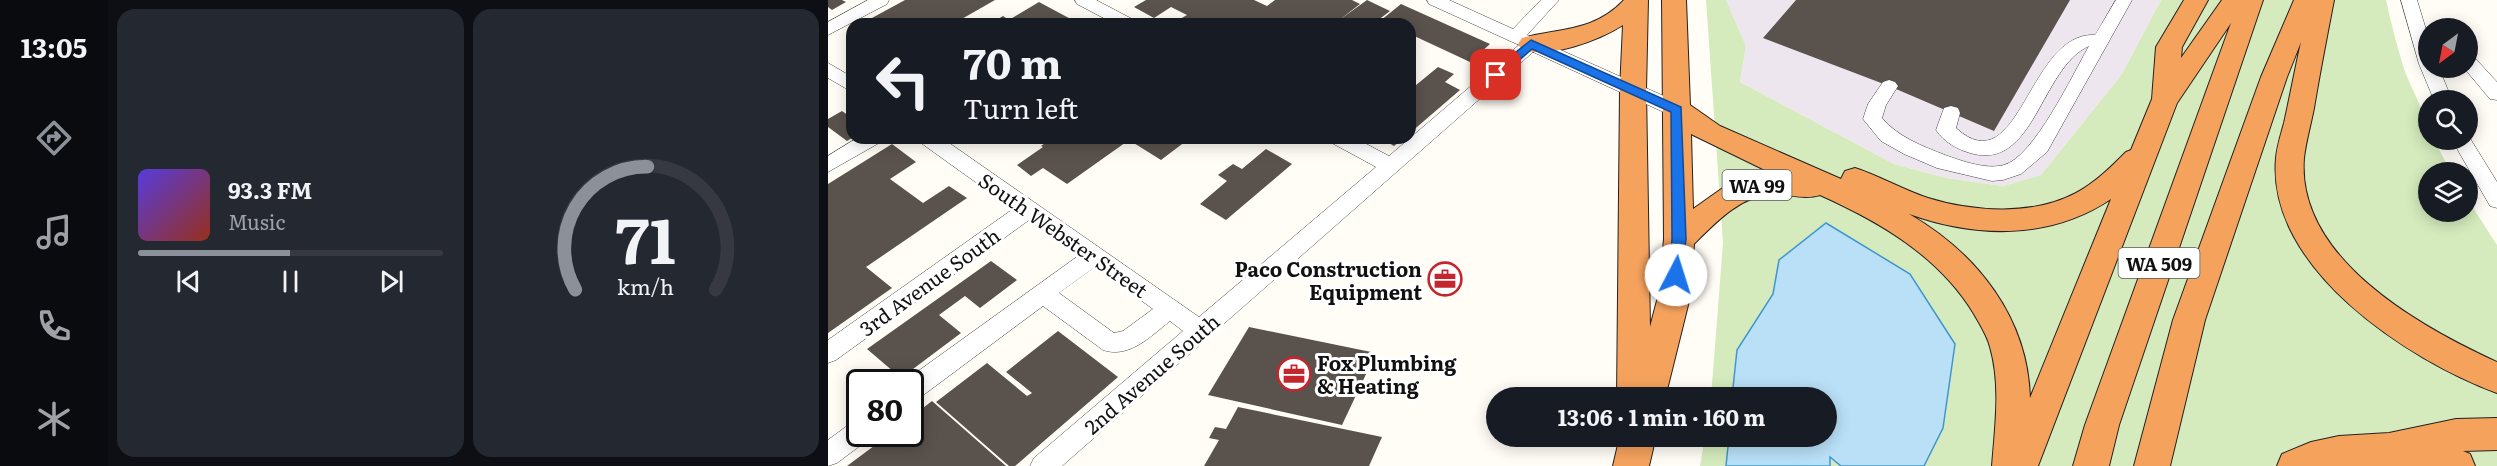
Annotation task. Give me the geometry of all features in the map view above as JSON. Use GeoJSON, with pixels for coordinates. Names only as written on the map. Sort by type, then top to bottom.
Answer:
{"type":"FeatureCollection","features":[{"type":"Feature","properties":{"kind":"highway"},"geometry":{"type":"LineString","coordinates":[[1651,387],[1675,293],[1679,239],[1674,0]]}},
{"type":"Feature","properties":{"kind":"highway"},"geometry":{"type":"LineString","coordinates":[[2164,101],[2169,47],[2196,0]]}},
{"type":"Feature","properties":{"kind":"highway"},"geometry":{"type":"LineString","coordinates":[[2020,466],[2141,154],[2164,101],[2234,0]]}},
{"type":"Feature","properties":{"kind":"highway","name":"WA 509"},"geometry":{"type":"LineString","coordinates":[[2091,466],[2102,425],[2251,0]]}},
{"type":"Feature","properties":{"kind":"highway","name":"WA 509"},"geometry":{"type":"LineString","coordinates":[[2152,466],[2189,320],[2274,77],[2306,0]]}},
{"type":"Feature","properties":{"kind":"highway"},"geometry":{"type":"LineString","coordinates":[[2322,0],[2290,159],[2289,178],[2301,220],[2325,259],[2356,293],[2389,319],[2427,344],[2497,378]]}},
{"type":"Feature","properties":{"kind":"highway"},"geometry":{"type":"LineString","coordinates":[[1523,41],[1581,38],[1603,28],[1636,2]]}},
{"type":"Feature","properties":{"kind":"highway"},"geometry":{"type":"LineString","coordinates":[[1634,387],[1633,90],[1636,2]]}},
{"type":"Feature","properties":{"kind":"highway"},"geometry":{"type":"LineString","coordinates":[[1677,110],[1711,114],[1926,209],[1995,220],[2052,215],[2079,203],[2105,188],[2141,154]]}},
{"type":"Feature","properties":{"kind":"highway"},"geometry":{"type":"LineString","coordinates":[[1677,110],[1712,134],[1900,222],[1934,244],[1962,271],[1988,306],[2007,348],[2013,406],[2010,466]]}},
{"type":"Feature","properties":{"kind":"highway","name":"WA 99"},"geometry":{"type":"LineString","coordinates":[[1679,239],[1719,202],[1735,192],[1757,185],[1776,182],[1799,184],[1851,198]]}},
{"type":"Feature","properties":{"kind":"highway"},"geometry":{"type":"LineString","coordinates":[[2295,466],[2311,459],[2339,453],[2389,450],[2456,435],[2497,434]]}},
{"type":"Feature","properties":{"kind":"highway"},"geometry":{"type":"LineString","coordinates":[[2389,450],[2457,466]]}},
{"type":"Feature","properties":{"kind":"street"},"geometry":{"type":"LineString","coordinates":[[848,18],[881,0]]}},
{"type":"Feature","properties":{"kind":"street"},"geometry":{"type":"LineString","coordinates":[[1083,0],[1117,18]]}},
{"type":"Feature","properties":{"kind":"street"},"geometry":{"type":"LineString","coordinates":[[1434,0],[1677,110]]}},
{"type":"Feature","properties":{"kind":"street","name":"2nd Avenue South"},"geometry":{"type":"LineString","coordinates":[[1416,142],[1523,41],[1551,0]]}},
{"type":"Feature","properties":{"kind":"street"},"geometry":{"type":"LineString","coordinates":[[1889,87],[1877,104],[1872,119],[1887,136],[1938,161],[1977,173],[2005,173],[2026,162],[2040,147],[2124,0]]}},
{"type":"Feature","properties":{"kind":"street"},"geometry":{"type":"LineString","coordinates":[[2410,2],[2426,18]]}},
{"type":"Feature","properties":{"kind":"street"},"geometry":{"type":"LineString","coordinates":[[2410,2],[2418,29]]}},
{"type":"Feature","properties":{"kind":"street"},"geometry":{"type":"LineString","coordinates":[[828,29],[846,19]]}},
{"type":"Feature","properties":{"kind":"street"},"geometry":{"type":"LineString","coordinates":[[1951,113],[1946,130],[1956,141],[1976,149],[2002,145],[2013,136],[2032,100],[2062,55],[2088,40],[2101,41]]}},
{"type":"Feature","properties":{"kind":"street"},"geometry":{"type":"LineString","coordinates":[[830,64],[846,80]]}},
{"type":"Feature","properties":{"kind":"street"},"geometry":{"type":"LineString","coordinates":[[2478,72],[2497,94]]}},
{"type":"Feature","properties":{"kind":"street"},"geometry":{"type":"LineString","coordinates":[[828,165],[862,144]]}},
{"type":"Feature","properties":{"kind":"street","name":"South Webster Street"},"geometry":{"type":"LineString","coordinates":[[937,144],[1200,330]]}},
{"type":"Feature","properties":{"kind":"street"},"geometry":{"type":"LineString","coordinates":[[1350,144],[1391,166]]}},
{"type":"Feature","properties":{"kind":"street","name":"2nd Avenue South"},"geometry":{"type":"LineString","coordinates":[[1043,466],[1414,144]]}},
{"type":"Feature","properties":{"kind":"street"},"geometry":{"type":"LineString","coordinates":[[2468,150],[2497,200]]}},
{"type":"Feature","properties":{"kind":"street","name":"3rd Avenue South"},"geometry":{"type":"LineString","coordinates":[[828,354],[1030,208]]}},
{"type":"Feature","properties":{"kind":"street"},"geometry":{"type":"LineString","coordinates":[[924,381],[1095,255]]}},
{"type":"Feature","properties":{"kind":"street"},"geometry":{"type":"LineString","coordinates":[[1043,294],[1111,343],[1128,340],[1170,309]]}},
{"type":"Feature","properties":{"kind":"street"},"geometry":{"type":"LineString","coordinates":[[828,455],[846,442]]}},
{"type":"Feature","properties":{"kind":"shaded area"},"geometry":{"type":"Polygon","coordinates":[[[1726,0],[2161,0],[2122,74],[2041,175],[2003,186],[1946,178],[1894,164],[1740,82],[1746,46],[1726,0]]]}},
{"type":"Feature","properties":{"kind":"green space"},"geometry":{"type":"Polygon","coordinates":[[[1706,0],[1726,0],[1746,46],[1740,82],[1894,164],[1946,178],[2003,186],[2041,175],[2122,74],[2161,0],[2386,0],[2404,69],[2418,101],[2418,150],[2439,150],[2446,162],[2418,162],[2418,222],[2478,222],[2478,216],[2497,245],[2497,466],[1700,466],[1703,447],[1837,447],[1837,387],[1712,387],[1723,243],[1706,0]]]}},
{"type":"Feature","properties":{"kind":"water"},"geometry":{"type":"Polygon","coordinates":[[[1826,223],[1910,274],[1955,344],[1943,428],[1924,466],[1841,466],[1830,457],[1830,466],[1726,466],[1728,447],[1837,447],[1837,387],[1733,387],[1737,350],[1773,294],[1779,260],[1826,223]]]}},
{"type":"Feature","properties":{"kind":"building"},"geometry":{"type":"Polygon","coordinates":[[[828,0],[846,2],[832,10],[828,7],[828,0]]]}},
{"type":"Feature","properties":{"kind":"building"},"geometry":{"type":"Polygon","coordinates":[[[905,0],[995,0],[964,18],[872,18],[905,0]]]}},
{"type":"Feature","properties":{"kind":"building"},"geometry":{"type":"Polygon","coordinates":[[[1146,0],[1254,0],[1267,6],[1275,0],[1352,0],[1360,4],[1342,18],[1182,18],[1187,15],[1171,7],[1154,18],[1134,7],[1146,0]]]}},
{"type":"Feature","properties":{"kind":"building"},"geometry":{"type":"Polygon","coordinates":[[[1367,0],[1390,11],[1381,18],[1342,18],[1367,0]]]}},
{"type":"Feature","properties":{"kind":"building"},"geometry":{"type":"Polygon","coordinates":[[[1796,0],[2070,0],[1994,131],[1889,86],[1763,38],[1796,0]]]}},
{"type":"Feature","properties":{"kind":"building"},"geometry":{"type":"Polygon","coordinates":[[[1039,2],[1069,18],[1012,18],[1039,2]]]}},
{"type":"Feature","properties":{"kind":"building"},"geometry":{"type":"Polygon","coordinates":[[[1401,4],[1490,44],[1470,62],[1416,37],[1416,18],[1384,18],[1401,4]]]}},
{"type":"Feature","properties":{"kind":"building"},"geometry":{"type":"Polygon","coordinates":[[[1438,67],[1454,74],[1445,82],[1460,90],[1416,128],[1416,85],[1438,67]]]}},
{"type":"Feature","properties":{"kind":"building"},"geometry":{"type":"Polygon","coordinates":[[[842,111],[846,114],[846,140],[828,127],[828,119],[842,111]]]}},
{"type":"Feature","properties":{"kind":"building"},"geometry":{"type":"Polygon","coordinates":[[[892,144],[916,162],[890,179],[923,203],[949,186],[967,198],[866,267],[892,288],[828,333],[828,184],[892,144]]]}},
{"type":"Feature","properties":{"kind":"building"},"geometry":{"type":"Polygon","coordinates":[[[1044,144],[1123,144],[1067,184],[1043,168],[1031,176],[1017,165],[1043,147],[1041,146],[1044,144]]]}},
{"type":"Feature","properties":{"kind":"building"},"geometry":{"type":"Polygon","coordinates":[[[1135,144],[1182,144],[1161,160],[1135,144]]]}},
{"type":"Feature","properties":{"kind":"building"},"geometry":{"type":"Polygon","coordinates":[[[1266,149],[1292,164],[1226,220],[1200,204],[1227,181],[1218,175],[1233,164],[1242,169],[1266,149]]]}},
{"type":"Feature","properties":{"kind":"building"},"geometry":{"type":"Polygon","coordinates":[[[991,261],[1017,280],[980,308],[965,296],[939,315],[961,333],[913,369],[890,369],[867,349],[991,261]]]}},
{"type":"Feature","properties":{"kind":"building","name":"Fox Plumbing & Heating"},"geometry":{"type":"Polygon","coordinates":[[[1249,327],[1376,353],[1342,425],[1208,395],[1249,327]]]}},
{"type":"Feature","properties":{"kind":"building"},"geometry":{"type":"Polygon","coordinates":[[[1058,331],[1118,377],[1015,466],[1009,466],[936,402],[987,363],[1027,396],[1032,393],[1006,372],[1058,331]]]}},
{"type":"Feature","properties":{"kind":"building"},"geometry":{"type":"Polygon","coordinates":[[[932,401],[1006,466],[847,466],[873,447],[924,447],[924,407],[932,401]]]}},
{"type":"Feature","properties":{"kind":"building"},"geometry":{"type":"Polygon","coordinates":[[[1238,407],[1382,437],[1369,466],[1204,466],[1219,440],[1209,438],[1215,427],[1226,429],[1238,407]]]}},
{"type":"Feature","properties":{"kind":"place","name":"Paco Construction Equipment"},"geometry":{"type":"Point","coordinates":[1445,279]}},
{"type":"Feature","properties":{"kind":"place","name":"Fox Plumbing & Heating"},"geometry":{"type":"Point","coordinates":[1294,374]}},
{"type":"Feature","properties":{"kind":"route"},"geometry":{"type":"LineString","coordinates":[[1496,75],[1531,44],[1677,110],[1679,239],[1676,275]]}}]}
